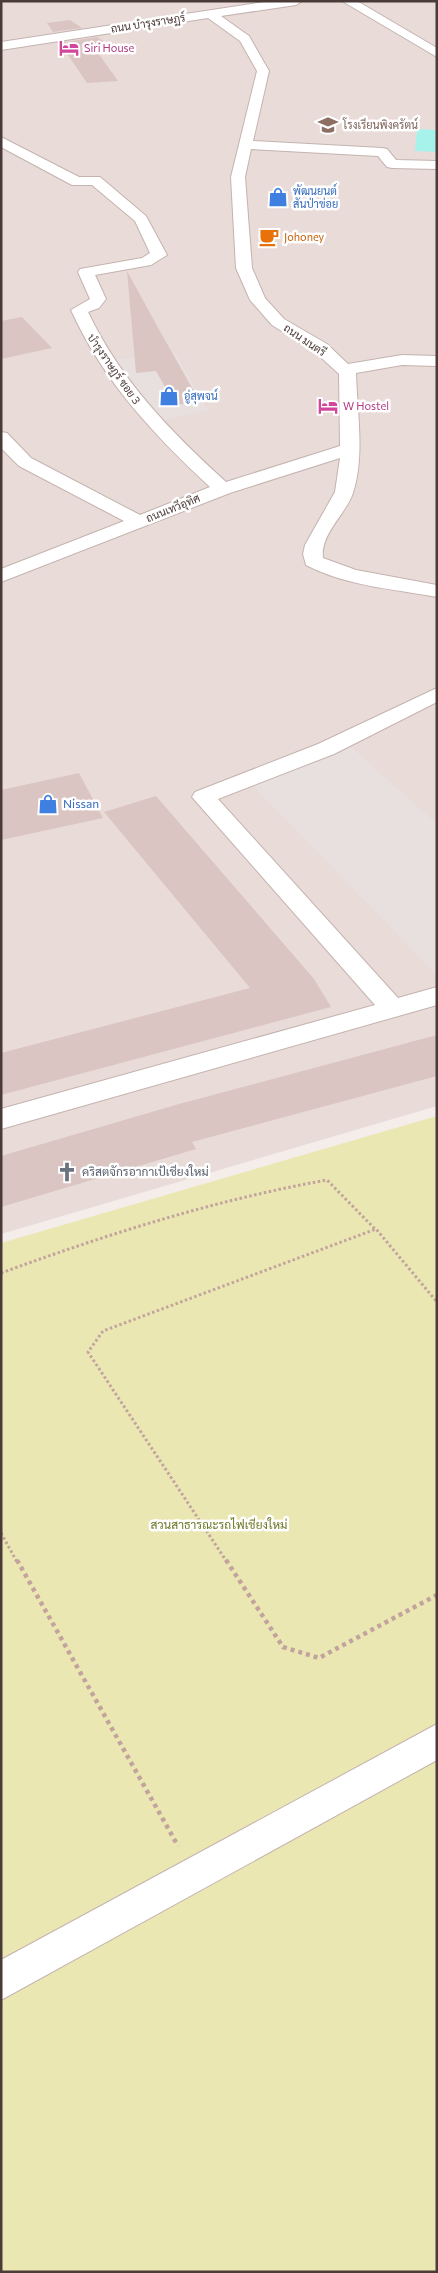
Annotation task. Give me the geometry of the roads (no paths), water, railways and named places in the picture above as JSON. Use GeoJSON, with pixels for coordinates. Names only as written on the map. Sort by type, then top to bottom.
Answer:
{"type":"FeatureCollection","features":[{"type":"Feature","properties":{"kind":"street","name":"ถนน บำรุงราษฏร์"},"geometry":{"type":"LineString","coordinates":[[1,46],[296,1]]}},
{"type":"Feature","properties":{"kind":"street"},"geometry":{"type":"LineString","coordinates":[[348,1],[437,53]]}},
{"type":"Feature","properties":{"kind":"street","name":"ถนน มนตรี"},"geometry":{"type":"LineString","coordinates":[[210,14],[245,39],[263,71],[238,177],[244,268],[258,300],[278,322],[322,348],[344,370]]}},
{"type":"Feature","properties":{"kind":"street","name":"บำรุงราษฏร์ ซอย 3"},"geometry":{"type":"LineString","coordinates":[[1,141],[77,182],[95,180],[141,220],[159,255],[146,262],[86,272],[98,299],[93,305],[79,310],[88,334],[134,399],[170,440],[223,489]]}},
{"type":"Feature","properties":{"kind":"street"},"geometry":{"type":"LineString","coordinates":[[246,145],[382,152],[392,164],[437,165]]}},
{"type":"Feature","properties":{"kind":"street"},"geometry":{"type":"LineString","coordinates":[[437,361],[423,359],[402,360],[344,370],[347,373],[348,449],[344,493],[313,549],[313,560],[324,566],[437,591]]}},
{"type":"Feature","properties":{"kind":"street"},"geometry":{"type":"LineString","coordinates":[[1,437],[25,462],[140,522]]}},
{"type":"Feature","properties":{"kind":"street","name":"ถนนเทวีอุทิศ"},"geometry":{"type":"LineString","coordinates":[[1,576],[223,489],[348,449]]}},
{"type":"Feature","properties":{"kind":"street"},"geometry":{"type":"LineString","coordinates":[[392,1008],[203,798],[326,749],[437,694]]}},
{"type":"Feature","properties":{"kind":"street"},"geometry":{"type":"LineString","coordinates":[[1,1119],[437,996]]}},
{"type":"Feature","properties":{"kind":"street"},"geometry":{"type":"LineString","coordinates":[[1,1981],[437,1741]]}},
{"type":"Feature","properties":{"kind":"water"},"geometry":{"type":"Polygon","coordinates":[[[417,129],[437,130],[437,152],[415,151],[417,129]]]}},
{"type":"Feature","properties":{"kind":"place","name":"Siri House"},"geometry":{"type":"Point","coordinates":[69,48]}},
{"type":"Feature","properties":{"kind":"place","name":"โรงเรียนพิงครัตน์"},"geometry":{"type":"Point","coordinates":[328,125]}},
{"type":"Feature","properties":{"kind":"place","name":"พัฒนยนต์ สันป่าข่อย"},"geometry":{"type":"Point","coordinates":[278,197]}},
{"type":"Feature","properties":{"kind":"place","name":"Johoney"},"geometry":{"type":"Point","coordinates":[269,237]}},
{"type":"Feature","properties":{"kind":"place","name":"อู่สุพจน์"},"geometry":{"type":"Point","coordinates":[169,396]}},
{"type":"Feature","properties":{"kind":"place","name":"W Hostel"},"geometry":{"type":"Point","coordinates":[328,406]}},
{"type":"Feature","properties":{"kind":"place","name":"Nissan"},"geometry":{"type":"Point","coordinates":[48,804]}},
{"type":"Feature","properties":{"kind":"place","name":"คริสตจักรอากาเป้เชียงใหม่"},"geometry":{"type":"Point","coordinates":[67,1172]}},
{"type":"Feature","properties":{"kind":"park label","name":"สวนสาธารณะรถไฟเชียงใหม่"},"geometry":{"type":"Point","coordinates":[219,1525]}}]}
